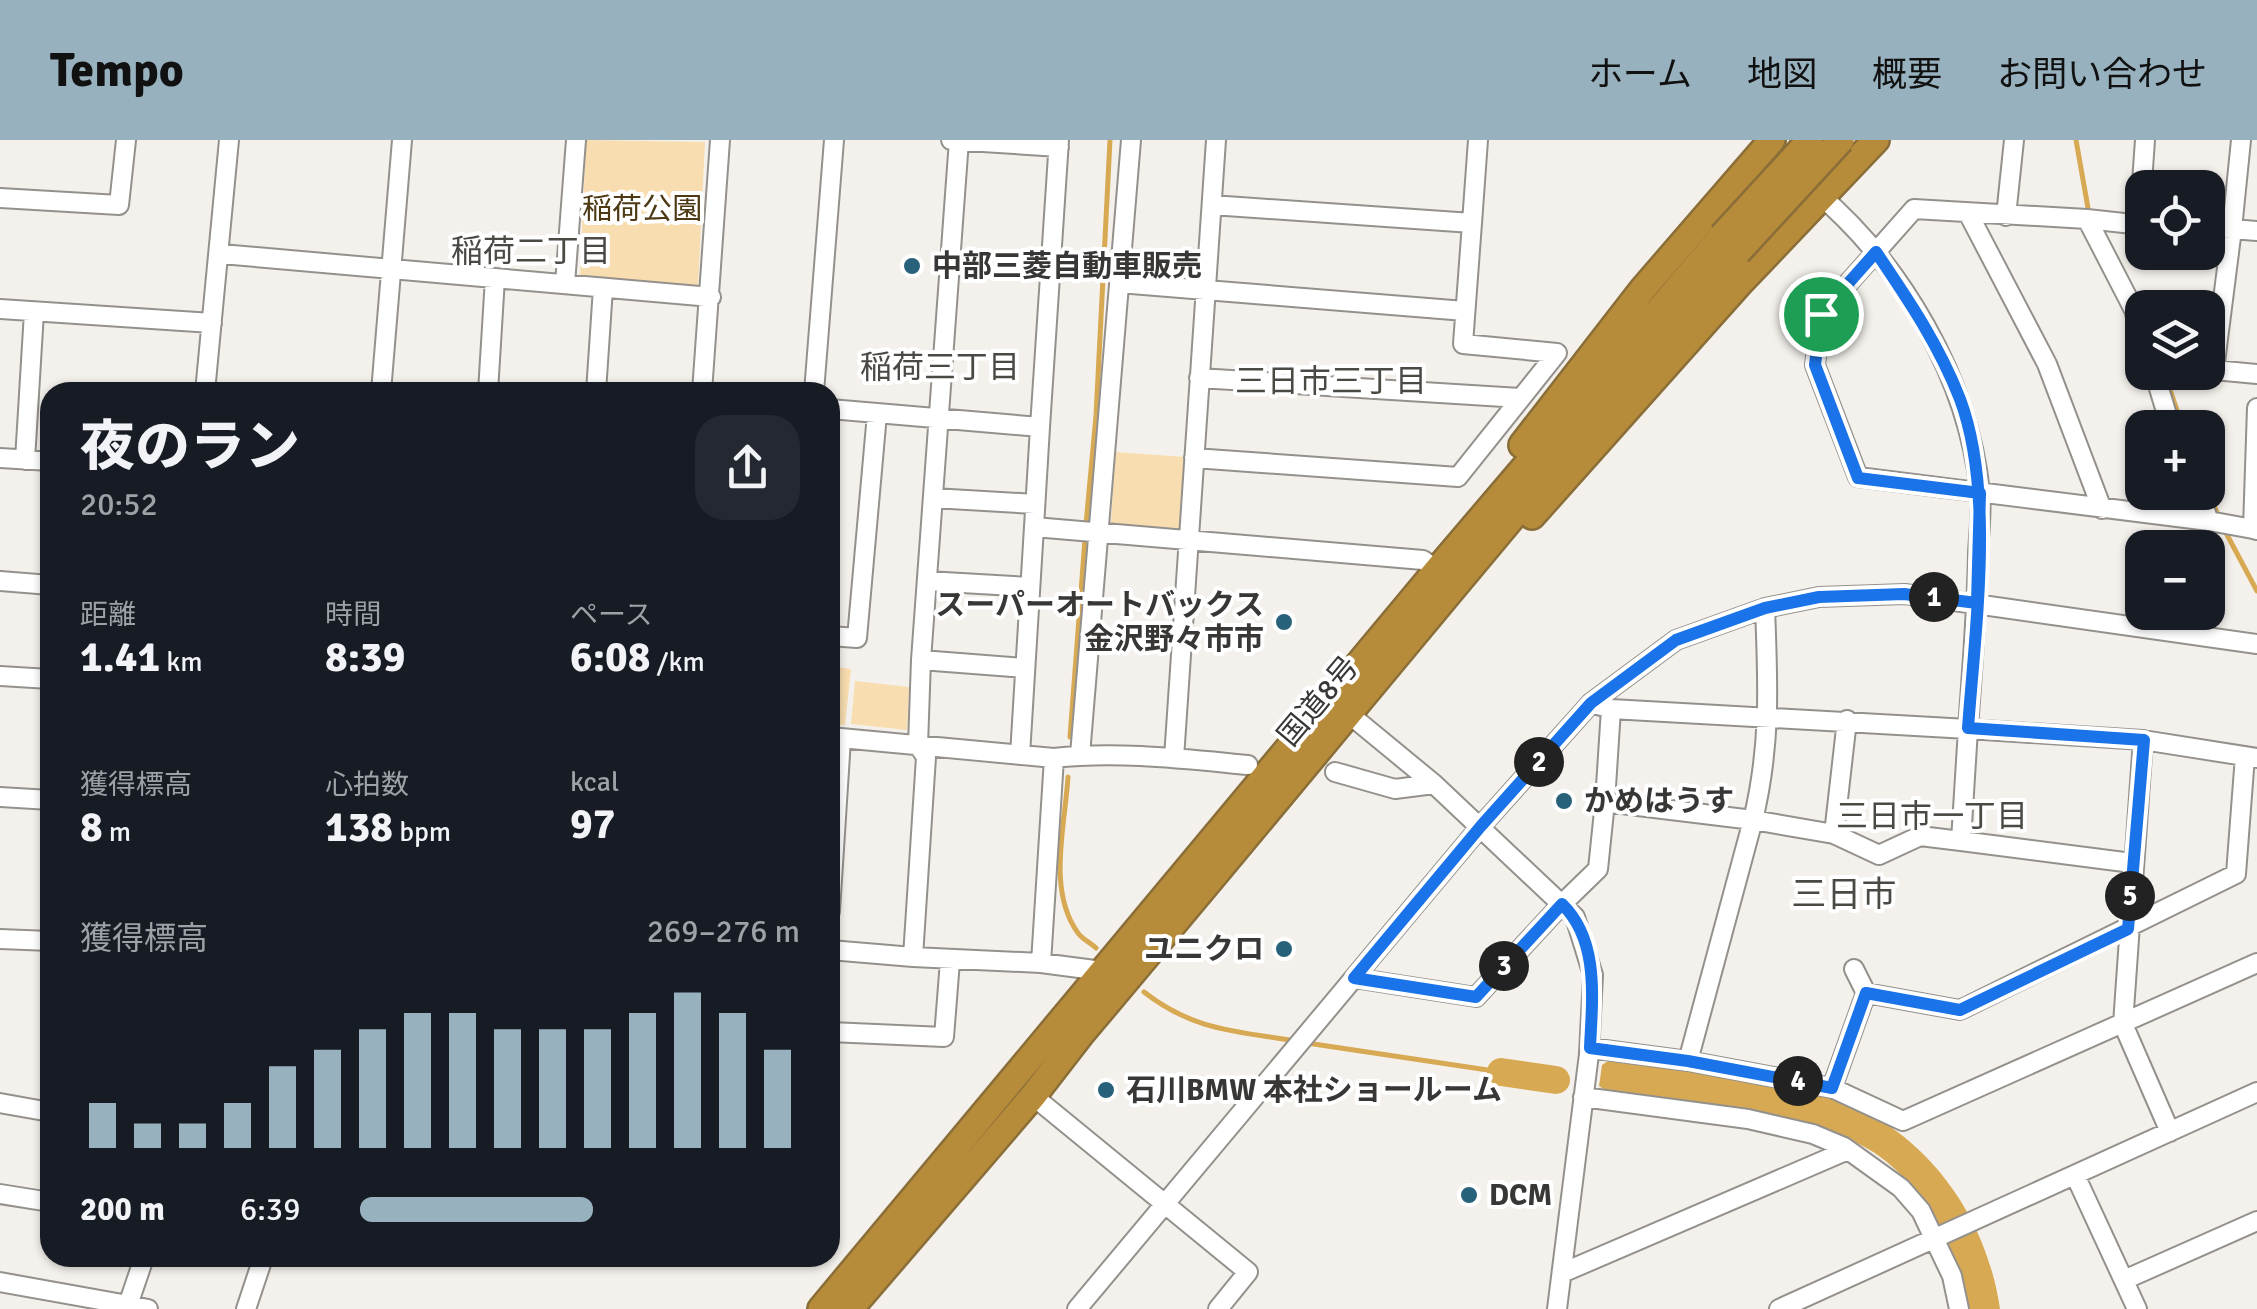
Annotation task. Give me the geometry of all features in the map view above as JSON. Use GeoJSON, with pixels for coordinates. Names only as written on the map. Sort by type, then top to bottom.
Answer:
{"type":"FeatureCollection","features":[{"type":"Feature","properties":{"kind":"highway","name":"国道8号"},"geometry":{"type":"LineString","coordinates":[[850,1309],[1404,651],[1810,140]]}},
{"type":"Feature","properties":{"kind":"highway","name":"国道8号"},"geometry":{"type":"LineString","coordinates":[[821,1309],[1442,564],[1730,244],[1841,140]]}},
{"type":"Feature","properties":{"kind":"highway"},"geometry":{"type":"LineString","coordinates":[[1404,651],[1573,473],[1739,284],[1876,140]]}},
{"type":"Feature","properties":{"kind":"highway"},"geometry":{"type":"LineString","coordinates":[[1442,564],[1563,391],[1643,289],[1768,144]]}},
{"type":"Feature","properties":{"kind":"street"},"geometry":{"type":"LineString","coordinates":[[0,198],[118,205],[126,140]]}},
{"type":"Feature","properties":{"kind":"street"},"geometry":{"type":"LineString","coordinates":[[206,382],[229,140]]}},
{"type":"Feature","properties":{"kind":"street"},"geometry":{"type":"LineString","coordinates":[[382,382],[402,140]]}},
{"type":"Feature","properties":{"kind":"street"},"geometry":{"type":"LineString","coordinates":[[565,284],[576,140]]}},
{"type":"Feature","properties":{"kind":"street"},"geometry":{"type":"LineString","coordinates":[[703,382],[720,140]]}},
{"type":"Feature","properties":{"kind":"street"},"geometry":{"type":"LineString","coordinates":[[815,382],[834,140]]}},
{"type":"Feature","properties":{"kind":"street"},"geometry":{"type":"LineString","coordinates":[[950,140],[1059,144],[1020,755]]}},
{"type":"Feature","properties":{"kind":"street"},"geometry":{"type":"LineString","coordinates":[[913,957],[926,758],[918,745],[921,660],[959,140]]}},
{"type":"Feature","properties":{"kind":"street"},"geometry":{"type":"LineString","coordinates":[[1080,755],[1131,140]]}},
{"type":"Feature","properties":{"kind":"street"},"geometry":{"type":"LineString","coordinates":[[1174,758],[1216,140]]}},
{"type":"Feature","properties":{"kind":"street"},"geometry":{"type":"LineString","coordinates":[[1194,458],[1458,477],[1556,353],[1463,344],[1478,140]]}},
{"type":"Feature","properties":{"kind":"street"},"geometry":{"type":"LineString","coordinates":[[2006,216],[2014,140]]}},
{"type":"Feature","properties":{"kind":"street"},"geometry":{"type":"LineString","coordinates":[[2144,170],[2145,140]]}},
{"type":"Feature","properties":{"kind":"street"},"geometry":{"type":"LineString","coordinates":[[2219,290],[2232,230],[2241,140]]}},
{"type":"Feature","properties":{"kind":"street"},"geometry":{"type":"LineString","coordinates":[[1768,144],[1876,252],[1924,322],[1961,402],[1980,493],[1977,603],[1961,841]]}},
{"type":"Feature","properties":{"kind":"street"},"geometry":{"type":"LineString","coordinates":[[1212,205],[1472,223]]}},
{"type":"Feature","properties":{"kind":"street"},"geometry":{"type":"LineString","coordinates":[[2125,223],[1914,210],[1821,314],[1815,365],[1858,478],[2234,526],[2257,408]]}},
{"type":"Feature","properties":{"kind":"street"},"geometry":{"type":"LineString","coordinates":[[1968,214],[2048,364],[2102,509]]}},
{"type":"Feature","properties":{"kind":"street"},"geometry":{"type":"LineString","coordinates":[[2087,219],[2128,290]]}},
{"type":"Feature","properties":{"kind":"street"},"geometry":{"type":"LineString","coordinates":[[2225,229],[2257,230]]}},
{"type":"Feature","properties":{"kind":"street"},"geometry":{"type":"LineString","coordinates":[[221,254],[711,297]]}},
{"type":"Feature","properties":{"kind":"street"},"geometry":{"type":"LineString","coordinates":[[489,382],[495,278]]}},
{"type":"Feature","properties":{"kind":"street"},"geometry":{"type":"LineString","coordinates":[[1119,283],[1465,310]]}},
{"type":"Feature","properties":{"kind":"street"},"geometry":{"type":"LineString","coordinates":[[597,382],[604,288]]}},
{"type":"Feature","properties":{"kind":"street"},"geometry":{"type":"LineString","coordinates":[[0,309],[212,323]]}},
{"type":"Feature","properties":{"kind":"street"},"geometry":{"type":"LineString","coordinates":[[25,460],[34,312]]}},
{"type":"Feature","properties":{"kind":"street"},"geometry":{"type":"LineString","coordinates":[[2225,371],[2257,374]]}},
{"type":"Feature","properties":{"kind":"street"},"geometry":{"type":"LineString","coordinates":[[1199,378],[1520,398]]}},
{"type":"Feature","properties":{"kind":"street"},"geometry":{"type":"LineString","coordinates":[[840,411],[1040,427]]}},
{"type":"Feature","properties":{"kind":"street"},"geometry":{"type":"LineString","coordinates":[[840,637],[858,638],[876,414]]}},
{"type":"Feature","properties":{"kind":"street"},"geometry":{"type":"LineString","coordinates":[[0,458],[40,461]]}},
{"type":"Feature","properties":{"kind":"street"},"geometry":{"type":"LineString","coordinates":[[932,498],[1035,504]]}},
{"type":"Feature","properties":{"kind":"street"},"geometry":{"type":"LineString","coordinates":[[1034,527],[1442,564]]}},
{"type":"Feature","properties":{"kind":"street"},"geometry":{"type":"LineString","coordinates":[[0,581],[40,584]]}},
{"type":"Feature","properties":{"kind":"street"},"geometry":{"type":"LineString","coordinates":[[926,581],[1030,587]]}},
{"type":"Feature","properties":{"kind":"street"},"geometry":{"type":"LineString","coordinates":[[1077,1309],[1481,826],[1591,703],[1676,640],[1765,608],[1819,597],[1904,594],[2257,644]]}},
{"type":"Feature","properties":{"kind":"street"},"geometry":{"type":"LineString","coordinates":[[1688,1061],[1763,778],[1769,718],[1765,608]]}},
{"type":"Feature","properties":{"kind":"street"},"geometry":{"type":"LineString","coordinates":[[921,660],[1025,668]]}},
{"type":"Feature","properties":{"kind":"street"},"geometry":{"type":"LineString","coordinates":[[0,676],[40,678]]}},
{"type":"Feature","properties":{"kind":"street"},"geometry":{"type":"LineString","coordinates":[[1591,703],[1611,709],[2144,740],[2251,757],[2236,874],[1960,1010],[1866,993]]}},
{"type":"Feature","properties":{"kind":"street"},"geometry":{"type":"LineString","coordinates":[[1354,978],[1476,997],[1598,870],[1611,709]]}},
{"type":"Feature","properties":{"kind":"street"},"geometry":{"type":"LineString","coordinates":[[1349,714],[1481,826],[1575,916],[1594,975],[1589,1051],[1558,1309]]}},
{"type":"Feature","properties":{"kind":"street"},"geometry":{"type":"LineString","coordinates":[[1834,834],[1846,720]]}},
{"type":"Feature","properties":{"kind":"street"},"geometry":{"type":"LineString","coordinates":[[840,738],[1054,758],[1174,758],[1248,765]]}},
{"type":"Feature","properties":{"kind":"street"},"geometry":{"type":"LineString","coordinates":[[2144,740],[2123,1024],[2170,1132]]}},
{"type":"Feature","properties":{"kind":"street"},"geometry":{"type":"LineString","coordinates":[[1041,963],[1054,758]]}},
{"type":"Feature","properties":{"kind":"street"},"geometry":{"type":"LineString","coordinates":[[1335,772],[1396,788],[1434,784]]}},
{"type":"Feature","properties":{"kind":"street"},"geometry":{"type":"LineString","coordinates":[[0,796],[40,799]]}},
{"type":"Feature","properties":{"kind":"street"},"geometry":{"type":"LineString","coordinates":[[1605,802],[1834,834],[1879,855],[1920,836],[2132,863]]}},
{"type":"Feature","properties":{"kind":"street"},"geometry":{"type":"LineString","coordinates":[[0,939],[40,941]]}},
{"type":"Feature","properties":{"kind":"street"},"geometry":{"type":"LineString","coordinates":[[840,951],[1041,963],[1102,971]]}},
{"type":"Feature","properties":{"kind":"street"},"geometry":{"type":"LineString","coordinates":[[840,1033],[944,1038],[950,960]]}},
{"type":"Feature","properties":{"kind":"street"},"geometry":{"type":"LineString","coordinates":[[1589,1051],[1688,1061],[1832,1088],[1903,1121],[2257,963]]}},
{"type":"Feature","properties":{"kind":"street"},"geometry":{"type":"LineString","coordinates":[[1832,1088],[1866,993],[1854,969]]}},
{"type":"Feature","properties":{"kind":"street"},"geometry":{"type":"LineString","coordinates":[[1778,1309],[2257,1092]]}},
{"type":"Feature","properties":{"kind":"street"},"geometry":{"type":"LineString","coordinates":[[1583,1094],[1748,1119],[1813,1134],[1848,1150],[1902,1188],[1921,1211],[1952,1276],[1958,1309]]}},
{"type":"Feature","properties":{"kind":"street"},"geometry":{"type":"LineString","coordinates":[[1033,1096],[1248,1272],[1218,1309]]}},
{"type":"Feature","properties":{"kind":"street"},"geometry":{"type":"LineString","coordinates":[[0,1103],[40,1110]]}},
{"type":"Feature","properties":{"kind":"street"},"geometry":{"type":"LineString","coordinates":[[1562,1273],[1848,1150]]}},
{"type":"Feature","properties":{"kind":"street"},"geometry":{"type":"LineString","coordinates":[[2076,1174],[2137,1309]]}},
{"type":"Feature","properties":{"kind":"street"},"geometry":{"type":"LineString","coordinates":[[0,1194],[40,1200]]}},
{"type":"Feature","properties":{"kind":"street"},"geometry":{"type":"LineString","coordinates":[[2124,1280],[2257,1220]]}},
{"type":"Feature","properties":{"kind":"street"},"geometry":{"type":"LineString","coordinates":[[128,1306],[141,1267]]}},
{"type":"Feature","properties":{"kind":"street"},"geometry":{"type":"LineString","coordinates":[[246,1309],[260,1267]]}},
{"type":"Feature","properties":{"kind":"street"},"geometry":{"type":"LineString","coordinates":[[0,1282],[148,1309]]}},
{"type":"Feature","properties":{"kind":"green space","name":"稲荷公園"},"geometry":{"type":"Polygon","coordinates":[[[586,140],[705,142],[698,286],[580,275],[586,140]]]}},
{"type":"Feature","properties":{"kind":"green space"},"geometry":{"type":"Polygon","coordinates":[[[1115,452],[1186,457],[1181,529],[1111,525],[1115,452]]]}},
{"type":"Feature","properties":{"kind":"green space"},"geometry":{"type":"Polygon","coordinates":[[[840,667],[851,669],[845,725],[840,725],[840,667]]]}},
{"type":"Feature","properties":{"kind":"green space"},"geometry":{"type":"Polygon","coordinates":[[[855,681],[909,687],[907,730],[851,724],[855,681]]]}},
{"type":"Feature","properties":{"kind":"shaded area"},"geometry":{"type":"Polygon","coordinates":[[[1608,1061],[1747,1077],[1801,1088],[1861,1109],[1893,1128],[1920,1151],[1964,1207],[1981,1239],[2000,1309],[1968,1309],[1957,1266],[1938,1224],[1912,1187],[1870,1150],[1785,1117],[1605,1090],[1599,1086],[1602,1065],[1608,1061]]]}},
{"type":"Feature","properties":{"kind":"waterway"},"geometry":{"type":"LineString","coordinates":[[1086,524],[1096,416],[1110,140]]}},
{"type":"Feature","properties":{"kind":"waterway"},"geometry":{"type":"LineString","coordinates":[[2076,140],[2088,208]]}},
{"type":"Feature","properties":{"kind":"waterway"},"geometry":{"type":"LineString","coordinates":[[2170,390],[2177,410]]}},
{"type":"Feature","properties":{"kind":"waterway"},"geometry":{"type":"LineString","coordinates":[[2216,510],[2219,517]]}},
{"type":"Feature","properties":{"kind":"waterway"},"geometry":{"type":"LineString","coordinates":[[2225,531],[2257,591]]}},
{"type":"Feature","properties":{"kind":"waterway"},"geometry":{"type":"LineString","coordinates":[[1070,737],[1085,539]]}},
{"type":"Feature","properties":{"kind":"waterway"},"geometry":{"type":"LineString","coordinates":[[1068,777],[1060,858],[1063,898],[1078,933],[1096,948]]}},
{"type":"Feature","properties":{"kind":"waterway"},"geometry":{"type":"LineString","coordinates":[[1144,992],[1198,1022],[1296,1041]]}},
{"type":"Feature","properties":{"kind":"waterway"},"geometry":{"type":"LineString","coordinates":[[1307,1043],[1501,1072]]}},
{"type":"Feature","properties":{"kind":"waterway"},"geometry":{"type":"LineString","coordinates":[[1501,1072],[1556,1080]]}},
{"type":"Feature","properties":{"kind":"place","name":"中部三菱自動車販売"},"geometry":{"type":"Point","coordinates":[912,266]}},
{"type":"Feature","properties":{"kind":"place","name":"スーパーオートバックス 金沢野々市市"},"geometry":{"type":"Point","coordinates":[1284,622]}},
{"type":"Feature","properties":{"kind":"place","name":"かめはうす"},"geometry":{"type":"Point","coordinates":[1564,801]}},
{"type":"Feature","properties":{"kind":"place","name":"ユニクロ"},"geometry":{"type":"Point","coordinates":[1284,949]}},
{"type":"Feature","properties":{"kind":"place","name":"石川BMW 本社ショールーム"},"geometry":{"type":"Point","coordinates":[1106,1090]}},
{"type":"Feature","properties":{"kind":"place","name":"DCM"},"geometry":{"type":"Point","coordinates":[1469,1195]}},
{"type":"Feature","properties":{"kind":"district","name":"稲荷二丁目"},"geometry":{"type":"Point","coordinates":[531,251]}},
{"type":"Feature","properties":{"kind":"district","name":"稲荷三丁目"},"geometry":{"type":"Point","coordinates":[940,367]}},
{"type":"Feature","properties":{"kind":"district","name":"三日市三丁目"},"geometry":{"type":"Point","coordinates":[1331,381]}},
{"type":"Feature","properties":{"kind":"district","name":"三日市一丁目"},"geometry":{"type":"Point","coordinates":[1932,816]}},
{"type":"Feature","properties":{"kind":"district","name":"三日市"},"geometry":{"type":"Point","coordinates":[1844,894]}},
{"type":"Feature","properties":{"kind":"route"},"geometry":{"type":"LineString","coordinates":[[1821,314],[1815,365],[1858,478],[1980,493],[1977,603],[1904,594],[1819,597],[1765,608],[1676,640],[1591,703],[1481,826],[1354,978],[1476,997],[1562,904],[1575,916],[1594,975],[1590,1048],[1688,1061],[1832,1088],[1866,993],[1960,1010],[2128,929],[2144,740],[1968,728],[1977,603],[1980,493],[1961,402],[1924,322],[1876,252],[1821,314]]}}]}
